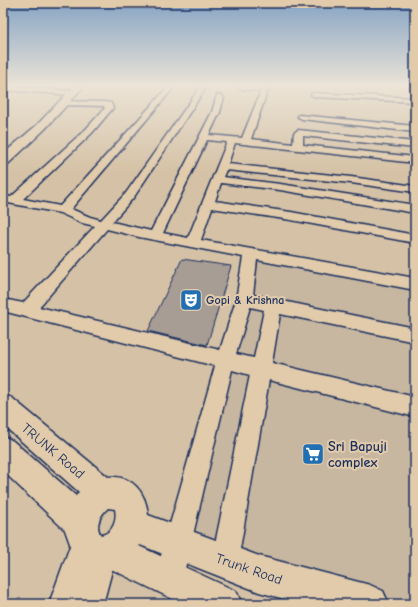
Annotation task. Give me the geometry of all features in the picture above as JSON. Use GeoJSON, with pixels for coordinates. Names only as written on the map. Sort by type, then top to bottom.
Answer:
{"type":"FeatureCollection","features":[{"type":"Feature","properties":{"kind":"main road"},"geometry":{"type":"LineString","coordinates":[[3,149],[44,114]]}},
{"type":"Feature","properties":{"kind":"main road"},"geometry":{"type":"LineString","coordinates":[[3,161],[41,127],[52,114]]}},
{"type":"Feature","properties":{"kind":"main road","name":"TRUNK Road"},"geometry":{"type":"LineString","coordinates":[[3,407],[104,493]]}},
{"type":"Feature","properties":{"kind":"main road"},"geometry":{"type":"LineString","coordinates":[[3,451],[102,538],[169,577],[223,604]]}},
{"type":"Feature","properties":{"kind":"main road"},"geometry":{"type":"LineString","coordinates":[[116,492],[126,497],[132,509],[102,538],[86,510],[93,500],[104,493],[116,492]]}},
{"type":"Feature","properties":{"kind":"main road","name":"Trunk Road"},"geometry":{"type":"LineString","coordinates":[[102,538],[178,543],[258,574],[370,604]]}},
{"type":"Feature","properties":{"kind":"street"},"geometry":{"type":"LineString","coordinates":[[8,200],[89,131],[103,114]]}},
{"type":"Feature","properties":{"kind":"street"},"geometry":{"type":"LineString","coordinates":[[64,210],[148,114]]}},
{"type":"Feature","properties":{"kind":"street"},"geometry":{"type":"LineString","coordinates":[[26,311],[130,195],[185,114]]}},
{"type":"Feature","properties":{"kind":"street"},"geometry":{"type":"LineString","coordinates":[[155,236],[215,114]]}},
{"type":"Feature","properties":{"kind":"street"},"geometry":{"type":"LineString","coordinates":[[245,142],[257,114]]}},
{"type":"Feature","properties":{"kind":"street"},"geometry":{"type":"LineString","coordinates":[[302,117],[415,129]]}},
{"type":"Feature","properties":{"kind":"street"},"geometry":{"type":"LineString","coordinates":[[298,148],[298,133],[415,145]]}},
{"type":"Feature","properties":{"kind":"street"},"geometry":{"type":"LineString","coordinates":[[204,137],[415,160]]}},
{"type":"Feature","properties":{"kind":"street"},"geometry":{"type":"LineString","coordinates":[[193,243],[232,140]]}},
{"type":"Feature","properties":{"kind":"street"},"geometry":{"type":"LineString","coordinates":[[222,166],[352,180],[415,189]]}},
{"type":"Feature","properties":{"kind":"street"},"geometry":{"type":"LineString","coordinates":[[216,179],[280,187],[415,209]]}},
{"type":"Feature","properties":{"kind":"street"},"geometry":{"type":"LineString","coordinates":[[8,200],[64,210],[86,220],[155,236],[415,284]]}},
{"type":"Feature","properties":{"kind":"street"},"geometry":{"type":"LineString","coordinates":[[208,204],[291,216],[415,238]]}},
{"type":"Feature","properties":{"kind":"street"},"geometry":{"type":"LineString","coordinates":[[169,577],[226,359],[244,300],[251,253]]}},
{"type":"Feature","properties":{"kind":"street"},"geometry":{"type":"LineString","coordinates":[[244,300],[415,335]]}},
{"type":"Feature","properties":{"kind":"street"},"geometry":{"type":"LineString","coordinates":[[3,305],[415,407]]}},
{"type":"Feature","properties":{"kind":"street"},"geometry":{"type":"LineString","coordinates":[[227,549],[273,306]]}},
{"type":"Feature","properties":{"kind":"street"},"geometry":{"type":"LineString","coordinates":[[63,604],[102,538]]}},
{"type":"Feature","properties":{"kind":"street"},"geometry":{"type":"LineString","coordinates":[[88,604],[102,538]]}},
{"type":"Feature","properties":{"kind":"shaded area","name":"Sri Bapuji complex"},"geometry":{"type":"Polygon","coordinates":[[[256,259],[415,290],[415,604],[396,604],[190,537],[256,259]]]}},
{"type":"Feature","properties":{"kind":"building","name":"Gopi & Krishna"},"geometry":{"type":"Polygon","coordinates":[[[182,259],[231,266],[207,345],[148,331],[182,259]]]}},
{"type":"Feature","properties":{"kind":"place","name":"Gopi & Krishna"},"geometry":{"type":"Point","coordinates":[191,300]}},
{"type":"Feature","properties":{"kind":"place","name":"Sri Bapuji complex"},"geometry":{"type":"Point","coordinates":[313,454]}}]}
